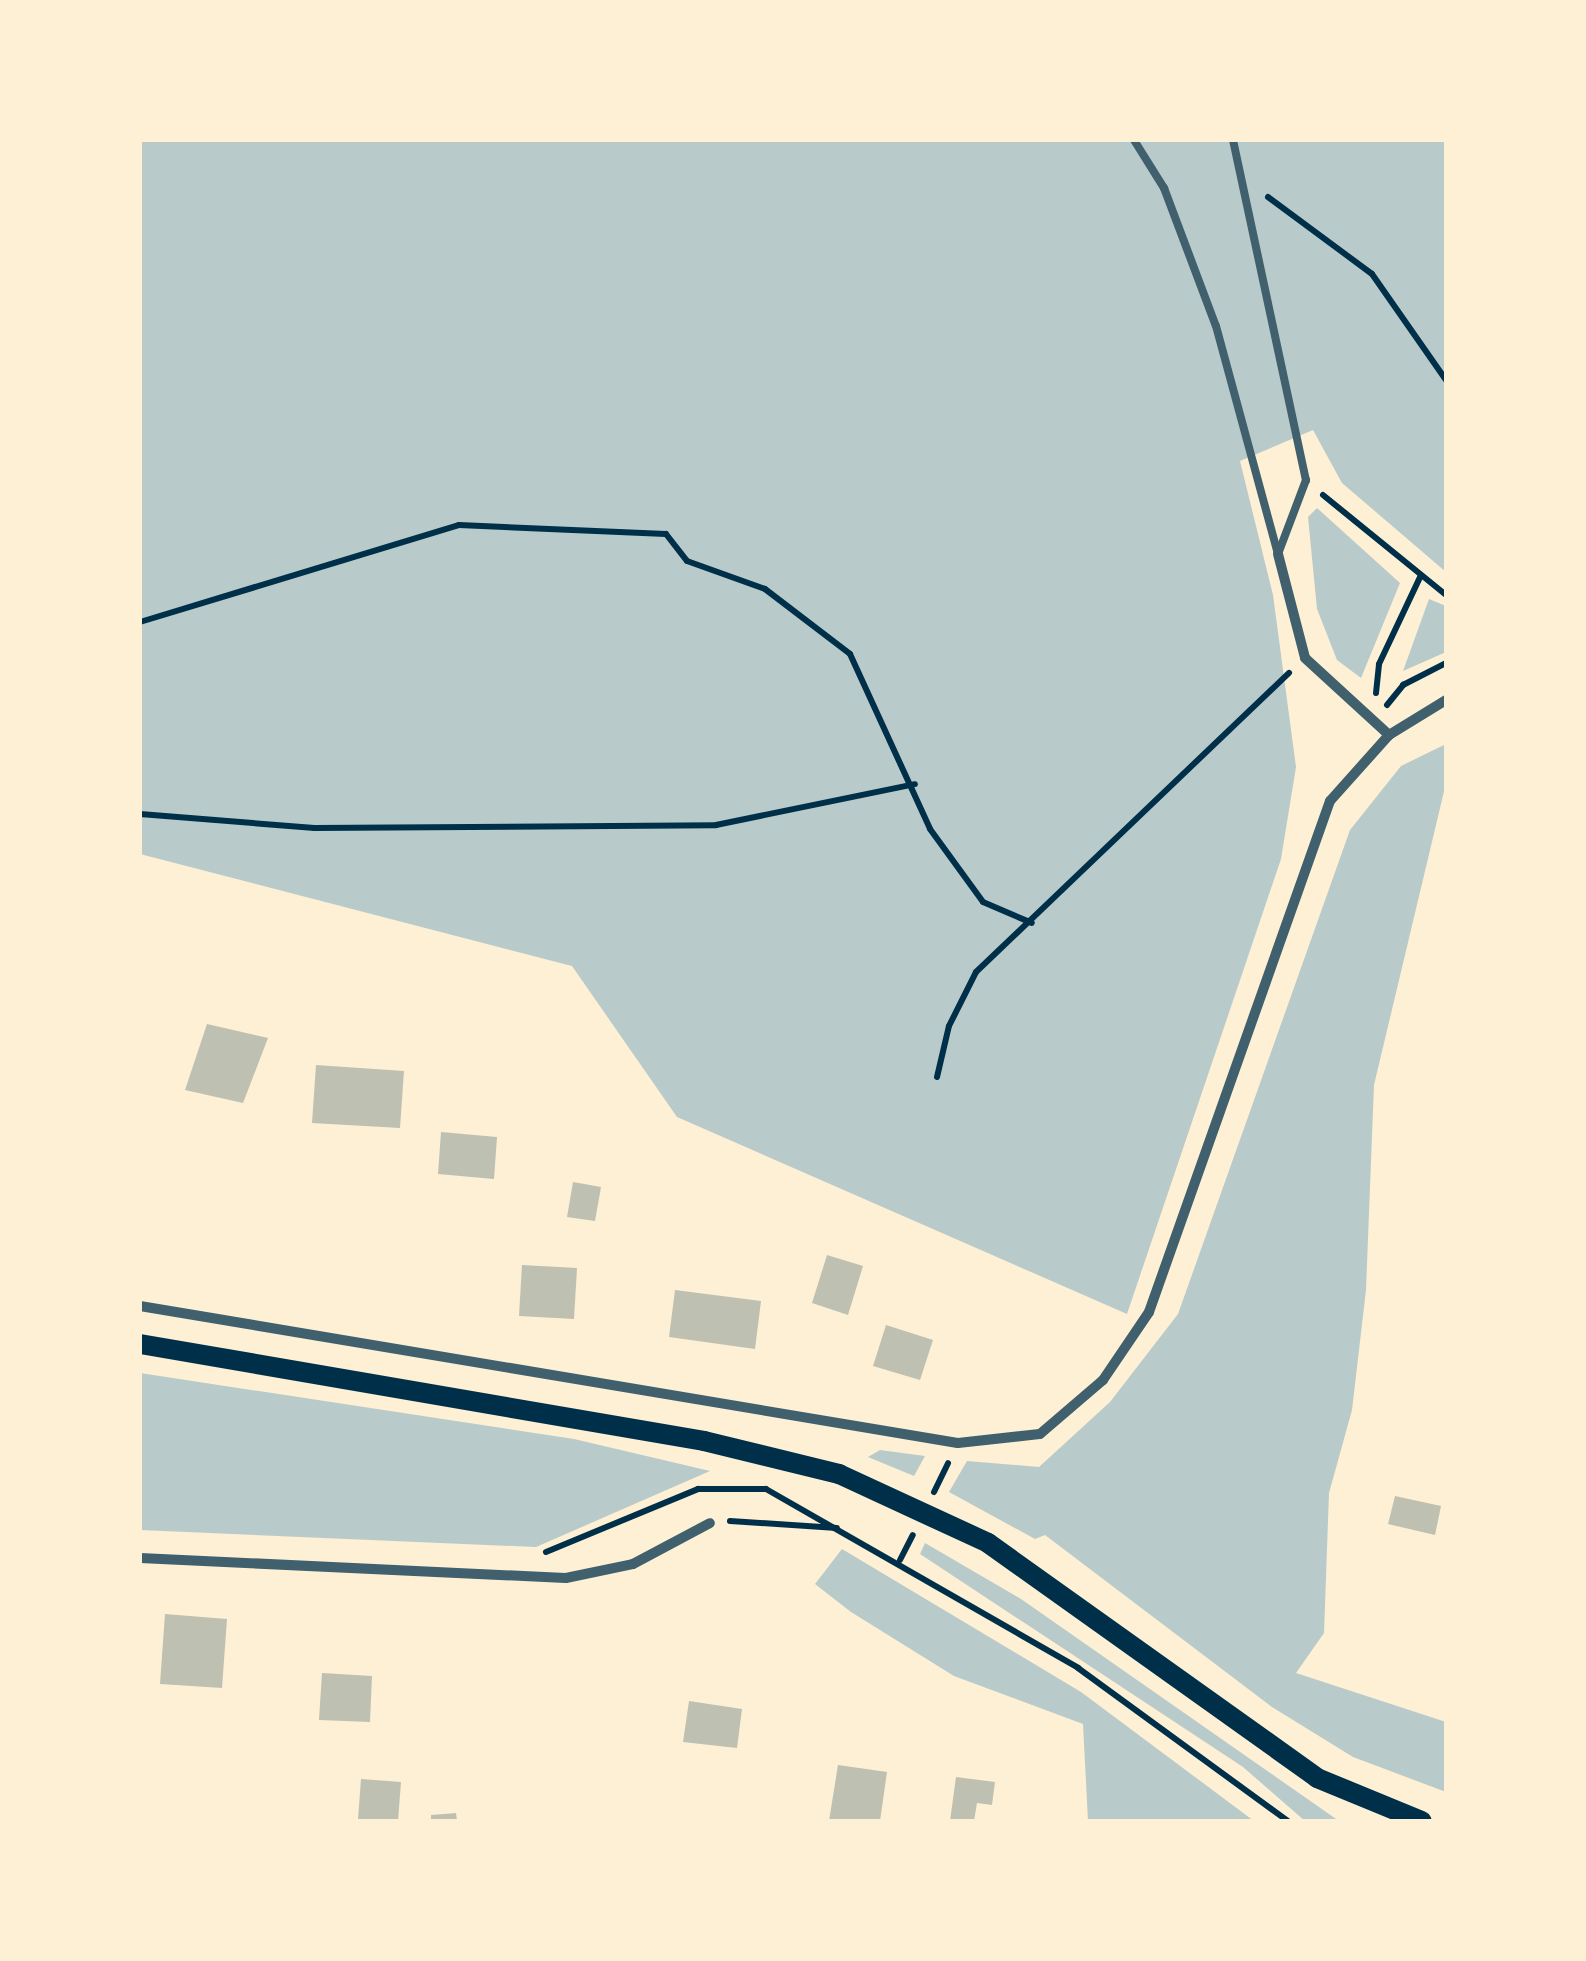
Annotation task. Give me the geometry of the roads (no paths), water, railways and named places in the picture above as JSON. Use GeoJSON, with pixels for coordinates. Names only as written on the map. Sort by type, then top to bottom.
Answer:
{"type":"FeatureCollection","features":[{"type":"Feature","properties":{"kind":"main road"},"geometry":{"type":"LineString","coordinates":[[140,1344],[704,1440],[839,1474],[988,1543],[1317,1778],[1422,1821]]}},
{"type":"Feature","properties":{"kind":"street"},"geometry":{"type":"LineString","coordinates":[[1278,554],[1305,658],[1389,736]]}},
{"type":"Feature","properties":{"kind":"street"},"geometry":{"type":"LineString","coordinates":[[140,1306],[958,1443],[1014,1443],[1054,1426],[1103,1380],[1149,1312],[1330,802],[1389,736],[1446,700]]}},
{"type":"Feature","properties":{"kind":"street"},"geometry":{"type":"LineString","coordinates":[[140,1558],[566,1578],[633,1564],[710,1522]]}},
{"type":"Feature","properties":{"kind":"lane"},"geometry":{"type":"LineString","coordinates":[[1134,140],[1164,188],[1216,326],[1278,554]]}},
{"type":"Feature","properties":{"kind":"lane"},"geometry":{"type":"LineString","coordinates":[[1233,140],[1306,480],[1278,554]]}}]}
